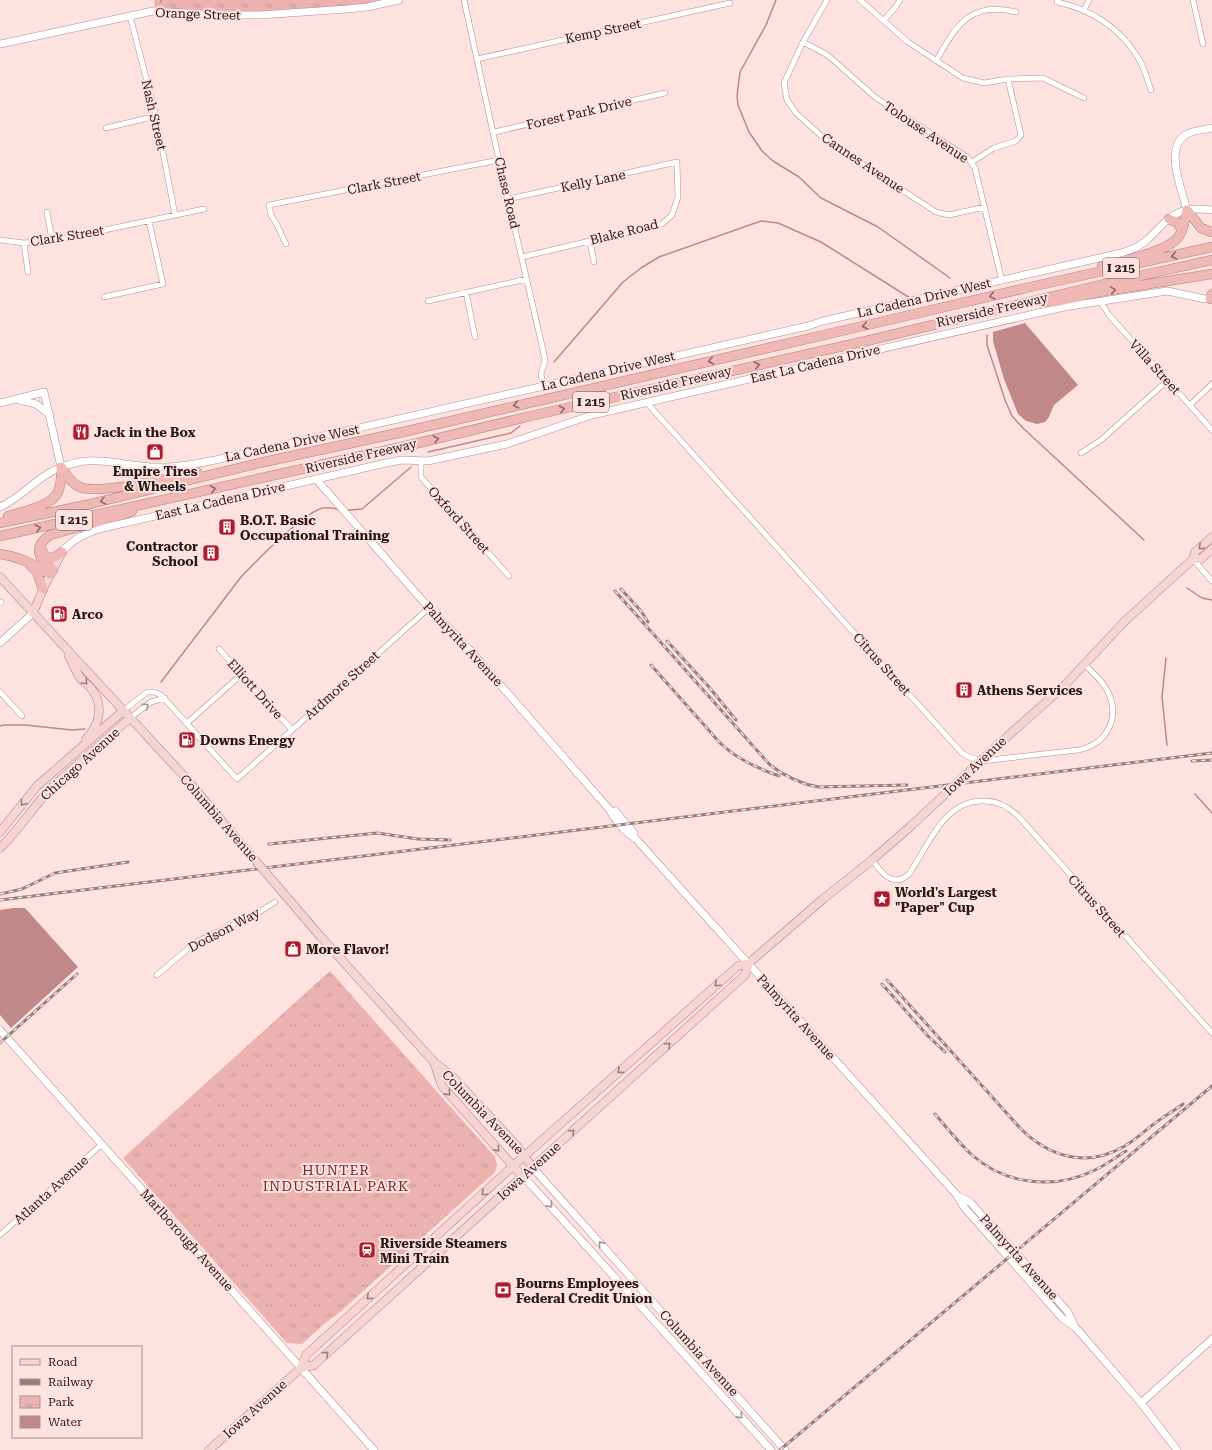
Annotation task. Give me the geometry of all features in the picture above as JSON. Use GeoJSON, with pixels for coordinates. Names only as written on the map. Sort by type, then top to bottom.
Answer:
{"type":"FeatureCollection","features":[{"type":"Feature","properties":{"kind":"highway"},"geometry":{"type":"LineString","coordinates":[[1030,287],[1055,277],[1126,260],[1162,249],[1176,240],[1182,231],[1187,210]]}},
{"type":"Feature","properties":{"kind":"highway"},"geometry":{"type":"LineString","coordinates":[[1187,210],[1201,228],[1212,232]]}},
{"type":"Feature","properties":{"kind":"highway"},"geometry":{"type":"LineString","coordinates":[[1169,219],[1178,223],[1182,231]]}},
{"type":"Feature","properties":{"kind":"highway","name":"Riverside Freeway"},"geometry":{"type":"LineString","coordinates":[[0,523],[86,505],[264,462],[410,430],[1030,287],[1212,247]]}},
{"type":"Feature","properties":{"kind":"highway","name":"Riverside Freeway"},"geometry":{"type":"LineString","coordinates":[[0,536],[406,446],[1212,260]]}},
{"type":"Feature","properties":{"kind":"highway"},"geometry":{"type":"LineString","coordinates":[[1034,301],[1054,302],[1098,292],[1212,274]]}},
{"type":"Feature","properties":{"kind":"highway"},"geometry":{"type":"LineString","coordinates":[[1188,278],[1212,281]]}},
{"type":"Feature","properties":{"kind":"highway"},"geometry":{"type":"LineString","coordinates":[[61,467],[73,483],[80,488],[88,490],[107,489],[253,460],[264,462]]}},
{"type":"Feature","properties":{"kind":"highway"},"geometry":{"type":"LineString","coordinates":[[0,518],[43,505],[55,497],[61,485],[61,467]]}},
{"type":"Feature","properties":{"kind":"highway"},"geometry":{"type":"LineString","coordinates":[[51,572],[40,557],[39,551],[42,542],[50,535],[122,515],[148,503]]}},
{"type":"Feature","properties":{"kind":"highway"},"geometry":{"type":"LineString","coordinates":[[42,542],[42,548],[46,557],[53,558],[62,552]]}},
{"type":"Feature","properties":{"kind":"highway"},"geometry":{"type":"LineString","coordinates":[[0,554],[25,560],[51,572]]}},
{"type":"Feature","properties":{"kind":"highway"},"geometry":{"type":"LineString","coordinates":[[25,560],[37,572],[43,589]]}},
{"type":"Feature","properties":{"kind":"main road","name":"Iowa Avenue"},"geometry":{"type":"LineString","coordinates":[[209,1450],[301,1368],[306,1355],[512,1166],[738,966],[749,963],[823,898],[872,860],[911,826],[1063,687],[1125,621],[1193,559],[1195,552],[1212,536]]}},
{"type":"Feature","properties":{"kind":"main road","name":"Iowa Avenue"},"geometry":{"type":"LineString","coordinates":[[1193,559],[1201,559],[1212,549]]}},
{"type":"Feature","properties":{"kind":"main road","name":"East La Cadena Drive"},"geometry":{"type":"LineString","coordinates":[[33,613],[51,572],[62,552]]}},
{"type":"Feature","properties":{"kind":"main road","name":"Columbia Avenue"},"geometry":{"type":"LineString","coordinates":[[0,577],[184,776],[320,936],[434,1062],[453,1077],[525,1156],[533,1168]]}},
{"type":"Feature","properties":{"kind":"main road"},"geometry":{"type":"LineString","coordinates":[[66,648],[80,677],[93,691],[98,702],[99,710],[99,717],[95,727],[68,759]]}},
{"type":"Feature","properties":{"kind":"main road","name":"Chicago Avenue"},"geometry":{"type":"LineString","coordinates":[[0,832],[37,786],[123,710]]}},
{"type":"Feature","properties":{"kind":"main road","name":"Chicago Avenue"},"geometry":{"type":"LineString","coordinates":[[0,848],[12,836],[42,797],[130,718]]}},
{"type":"Feature","properties":{"kind":"main road","name":"Iowa Avenue"},"geometry":{"type":"LineString","coordinates":[[301,1368],[314,1365],[533,1168],[745,975],[749,963]]}},
{"type":"Feature","properties":{"kind":"main road","name":"Columbia Avenue"},"geometry":{"type":"LineString","coordinates":[[434,1062],[442,1086],[523,1177]]}},
{"type":"Feature","properties":{"kind":"street","name":"Orange Street"},"geometry":{"type":"LineString","coordinates":[[0,44],[153,11],[260,16],[368,7],[399,0]]}},
{"type":"Feature","properties":{"kind":"street","name":"Chase Road"},"geometry":{"type":"LineString","coordinates":[[464,0],[499,160],[544,350],[545,360],[541,374],[543,386]]}},
{"type":"Feature","properties":{"kind":"street","name":"Cannes Avenue"},"geometry":{"type":"LineString","coordinates":[[827,0],[803,42],[784,83],[788,100],[796,112],[828,142],[936,212],[949,215],[985,207]]}},
{"type":"Feature","properties":{"kind":"street"},"geometry":{"type":"LineString","coordinates":[[860,0],[908,42],[963,78],[973,82],[984,83],[1008,79],[1043,78],[1084,98]]}},
{"type":"Feature","properties":{"kind":"street"},"geometry":{"type":"LineString","coordinates":[[884,20],[900,0]]}},
{"type":"Feature","properties":{"kind":"street"},"geometry":{"type":"LineString","coordinates":[[1084,10],[1089,0]]}},
{"type":"Feature","properties":{"kind":"street"},"geometry":{"type":"LineString","coordinates":[[1192,0],[1202,44]]}},
{"type":"Feature","properties":{"kind":"street"},"geometry":{"type":"LineString","coordinates":[[1058,2],[1084,10],[1099,18],[1117,32],[1138,57],[1145,71],[1151,90]]}},
{"type":"Feature","properties":{"kind":"street","name":"Kemp Street"},"geometry":{"type":"LineString","coordinates":[[477,60],[730,4]]}},
{"type":"Feature","properties":{"kind":"street"},"geometry":{"type":"LineString","coordinates":[[936,61],[964,14],[981,5],[1003,7],[1016,12]]}},
{"type":"Feature","properties":{"kind":"street","name":"Nash Street"},"geometry":{"type":"LineString","coordinates":[[130,16],[156,116],[175,215]]}},
{"type":"Feature","properties":{"kind":"street","name":"Tolouse Avenue"},"geometry":{"type":"LineString","coordinates":[[803,42],[824,53],[867,91],[967,157],[972,162],[976,168],[1002,281]]}},
{"type":"Feature","properties":{"kind":"street"},"geometry":{"type":"LineString","coordinates":[[972,162],[994,148],[1016,141],[1021,135],[1008,79]]}},
{"type":"Feature","properties":{"kind":"street","name":"Forest Park Drive"},"geometry":{"type":"LineString","coordinates":[[494,132],[665,93]]}},
{"type":"Feature","properties":{"kind":"street"},"geometry":{"type":"LineString","coordinates":[[106,128],[156,116]]}},
{"type":"Feature","properties":{"kind":"street"},"geometry":{"type":"LineString","coordinates":[[1187,210],[1174,159],[1177,143],[1188,133],[1212,128]]}},
{"type":"Feature","properties":{"kind":"street","name":"Clark Street"},"geometry":{"type":"LineString","coordinates":[[286,244],[271,216],[269,205],[499,160]]}},
{"type":"Feature","properties":{"kind":"street","name":"Kelly Lane"},"geometry":{"type":"LineString","coordinates":[[508,199],[677,162]]}},
{"type":"Feature","properties":{"kind":"street","name":"Blake Road"},"geometry":{"type":"LineString","coordinates":[[522,257],[662,224],[672,215],[678,197],[677,162]]}},
{"type":"Feature","properties":{"kind":"street","name":"Clark Street"},"geometry":{"type":"LineString","coordinates":[[0,240],[24,243],[52,240],[204,209]]}},
{"type":"Feature","properties":{"kind":"street","name":"La Cadena Drive West"},"geometry":{"type":"LineString","coordinates":[[0,507],[14,499],[43,477],[61,467],[92,461],[160,467],[225,458],[1130,251],[1149,239],[1169,219],[1187,210],[1212,210]]}},
{"type":"Feature","properties":{"kind":"street"},"geometry":{"type":"LineString","coordinates":[[47,212],[52,240]]}},
{"type":"Feature","properties":{"kind":"street"},"geometry":{"type":"LineString","coordinates":[[104,297],[163,284],[149,221]]}},
{"type":"Feature","properties":{"kind":"street"},"geometry":{"type":"LineString","coordinates":[[590,241],[594,262]]}},
{"type":"Feature","properties":{"kind":"street"},"geometry":{"type":"LineString","coordinates":[[24,243],[28,272]]}},
{"type":"Feature","properties":{"kind":"street"},"geometry":{"type":"LineString","coordinates":[[428,301],[527,279]]}},
{"type":"Feature","properties":{"kind":"street","name":"East La Cadena Drive"},"geometry":{"type":"LineString","coordinates":[[62,552],[73,540],[98,529],[386,463],[402,460],[436,460],[507,444],[592,415],[1009,320],[1100,301],[1167,291],[1211,297]]}},
{"type":"Feature","properties":{"kind":"street"},"geometry":{"type":"LineString","coordinates":[[466,292],[475,337]]}},
{"type":"Feature","properties":{"kind":"street","name":"Villa Street"},"geometry":{"type":"LineString","coordinates":[[1100,301],[1109,315],[1212,430]]}},
{"type":"Feature","properties":{"kind":"street"},"geometry":{"type":"LineString","coordinates":[[1081,452],[1101,440],[1167,381]]}},
{"type":"Feature","properties":{"kind":"street"},"geometry":{"type":"LineString","coordinates":[[1190,405],[1212,384]]}},
{"type":"Feature","properties":{"kind":"street"},"geometry":{"type":"LineString","coordinates":[[0,403],[44,392],[61,467]]}},
{"type":"Feature","properties":{"kind":"street"},"geometry":{"type":"LineString","coordinates":[[15,400],[36,404],[50,415]]}},
{"type":"Feature","properties":{"kind":"street","name":"Citrus Street"},"geometry":{"type":"LineString","coordinates":[[648,403],[962,753],[975,760],[992,761],[1078,750],[1098,742],[1106,734],[1111,724],[1113,715],[1112,703],[1105,687],[1084,664]]}},
{"type":"Feature","properties":{"kind":"street","name":"Oxford Street"},"geometry":{"type":"LineString","coordinates":[[420,461],[421,477],[509,576]]}},
{"type":"Feature","properties":{"kind":"street","name":"Palmyrita Avenue"},"geometry":{"type":"LineString","coordinates":[[316,479],[429,608],[457,636],[609,808],[630,836],[636,839],[749,963],[956,1194],[964,1207],[1062,1318],[1075,1327],[1141,1403],[1177,1450]]}},
{"type":"Feature","properties":{"kind":"street"},"geometry":{"type":"LineString","coordinates":[[1193,559],[1212,581]]}},
{"type":"Feature","properties":{"kind":"street","name":"Ardmore Street"},"geometry":{"type":"LineString","coordinates":[[187,723],[237,779],[429,608]]}},
{"type":"Feature","properties":{"kind":"street"},"geometry":{"type":"LineString","coordinates":[[0,643],[33,613]]}},
{"type":"Feature","properties":{"kind":"street","name":"Elliott Drive"},"geometry":{"type":"LineString","coordinates":[[219,649],[292,730]]}},
{"type":"Feature","properties":{"kind":"street"},"geometry":{"type":"LineString","coordinates":[[123,710],[147,692],[154,692],[164,698],[187,723],[242,674]]}},
{"type":"Feature","properties":{"kind":"street"},"geometry":{"type":"LineString","coordinates":[[0,692],[22,716]]}},
{"type":"Feature","properties":{"kind":"street"},"geometry":{"type":"LineString","coordinates":[[130,718],[151,702],[164,698]]}},
{"type":"Feature","properties":{"kind":"street","name":"Citrus Street"},"geometry":{"type":"LineString","coordinates":[[872,860],[886,876],[894,880],[900,880],[909,874],[944,819],[956,808],[968,803],[979,801],[992,801],[1004,805],[1018,816],[1212,1033]]}},
{"type":"Feature","properties":{"kind":"street","name":"Dodson Way"},"geometry":{"type":"LineString","coordinates":[[157,975],[196,942],[258,913],[275,902]]}},
{"type":"Feature","properties":{"kind":"street","name":"Marlborough Avenue"},"geometry":{"type":"LineString","coordinates":[[0,1030],[374,1450]]}},
{"type":"Feature","properties":{"kind":"street","name":"Atlanta Avenue"},"geometry":{"type":"LineString","coordinates":[[0,1236],[102,1144]]}},
{"type":"Feature","properties":{"kind":"street","name":"Columbia Avenue"},"geometry":{"type":"LineString","coordinates":[[533,1168],[785,1450]]}},
{"type":"Feature","properties":{"kind":"street","name":"Columbia Avenue"},"geometry":{"type":"LineString","coordinates":[[523,1177],[771,1450]]}},
{"type":"Feature","properties":{"kind":"street"},"geometry":{"type":"LineString","coordinates":[[610,1272],[619,1264]]}},
{"type":"Feature","properties":{"kind":"street"},"geometry":{"type":"LineString","coordinates":[[629,1293],[638,1285]]}},
{"type":"Feature","properties":{"kind":"street"},"geometry":{"type":"LineString","coordinates":[[1141,1403],[1212,1339]]}},
{"type":"Feature","properties":{"kind":"street"},"geometry":{"type":"LineString","coordinates":[[715,1388],[723,1381]]}},
{"type":"Feature","properties":{"kind":"green space"},"geometry":{"type":"Polygon","coordinates":[[[154,0],[392,0],[358,6],[259,13],[155,9],[154,0]]]}},
{"type":"Feature","properties":{"kind":"green space"},"geometry":{"type":"Polygon","coordinates":[[[330,971],[495,1157],[497,1165],[495,1172],[340,1312],[302,1344],[287,1343],[123,1158],[330,971]]]}},
{"type":"Feature","properties":{"kind":"water"},"geometry":{"type":"Polygon","coordinates":[[[1025,323],[1078,385],[1054,405],[1045,422],[1037,424],[1026,421],[1018,414],[1004,379],[993,341],[993,332],[1025,323]]]}},
{"type":"Feature","properties":{"kind":"water"},"geometry":{"type":"Polygon","coordinates":[[[25,908],[78,967],[11,1028],[0,1015],[0,910],[25,908]]]}},
{"type":"Feature","properties":{"kind":"waterway"},"geometry":{"type":"LineString","coordinates":[[776,0],[766,25],[740,72],[737,96],[738,105],[749,132],[762,151],[773,161],[799,177],[821,198],[878,227],[950,278]]}},
{"type":"Feature","properties":{"kind":"waterway"},"geometry":{"type":"LineString","coordinates":[[554,362],[623,282],[641,268],[659,257],[761,221],[778,223],[821,242],[910,298]]}},
{"type":"Feature","properties":{"kind":"waterway"},"geometry":{"type":"LineString","coordinates":[[987,335],[987,345],[1005,400],[1012,416],[1024,429],[1144,540]]}},
{"type":"Feature","properties":{"kind":"waterway"},"geometry":{"type":"LineString","coordinates":[[428,452],[511,433],[520,426]]}},
{"type":"Feature","properties":{"kind":"waterway"},"geometry":{"type":"LineString","coordinates":[[349,510],[362,509],[411,467]]}},
{"type":"Feature","properties":{"kind":"waterway"},"geometry":{"type":"LineString","coordinates":[[161,682],[241,577],[269,549],[293,527],[315,511],[323,508],[338,509]]}},
{"type":"Feature","properties":{"kind":"waterway"},"geometry":{"type":"LineString","coordinates":[[1187,588],[1202,598],[1212,600]]}},
{"type":"Feature","properties":{"kind":"waterway"},"geometry":{"type":"LineString","coordinates":[[1166,658],[1162,697],[1167,745]]}},
{"type":"Feature","properties":{"kind":"waterway"},"geometry":{"type":"LineString","coordinates":[[0,726],[25,725],[72,730],[85,729]]}},
{"type":"Feature","properties":{"kind":"waterway"},"geometry":{"type":"LineString","coordinates":[[1195,794],[1212,813]]}},
{"type":"Feature","properties":{"kind":"railway"},"geometry":{"type":"LineString","coordinates":[[621,589],[641,611],[648,622]]}},
{"type":"Feature","properties":{"kind":"railway"},"geometry":{"type":"LineString","coordinates":[[615,591],[770,765],[776,769],[799,782],[819,787],[907,785]]}},
{"type":"Feature","properties":{"kind":"railway"},"geometry":{"type":"LineString","coordinates":[[667,641],[709,687],[736,720]]}},
{"type":"Feature","properties":{"kind":"railway"},"geometry":{"type":"LineString","coordinates":[[651,665],[720,743],[733,754],[763,770],[779,776]]}},
{"type":"Feature","properties":{"kind":"railway"},"geometry":{"type":"LineString","coordinates":[[0,900],[1212,753]]}},
{"type":"Feature","properties":{"kind":"railway"},"geometry":{"type":"LineString","coordinates":[[1192,761],[1212,760]]}},
{"type":"Feature","properties":{"kind":"railway"},"geometry":{"type":"LineString","coordinates":[[269,844],[377,833],[418,839],[450,840]]}},
{"type":"Feature","properties":{"kind":"railway"},"geometry":{"type":"LineString","coordinates":[[0,894],[22,889],[55,873],[128,862]]}},
{"type":"Feature","properties":{"kind":"railway"},"geometry":{"type":"LineString","coordinates":[[0,1043],[77,974]]}},
{"type":"Feature","properties":{"kind":"railway"},"geometry":{"type":"LineString","coordinates":[[887,980],[1020,1128],[1031,1138],[1056,1152],[1082,1158],[1095,1157],[1109,1153],[1128,1144],[1183,1104]]}},
{"type":"Feature","properties":{"kind":"railway"},"geometry":{"type":"LineString","coordinates":[[882,984],[928,1036],[945,1052]]}},
{"type":"Feature","properties":{"kind":"railway"},"geometry":{"type":"LineString","coordinates":[[780,1450],[1212,1086]]}},
{"type":"Feature","properties":{"kind":"railway"},"geometry":{"type":"LineString","coordinates":[[935,1114],[972,1155],[985,1165],[1000,1173],[1015,1178],[1047,1182],[1064,1180],[1095,1170],[1126,1151]]}},
{"type":"Feature","properties":{"kind":"place","name":"Jack in the Box"},"geometry":{"type":"Point","coordinates":[81,432]}},
{"type":"Feature","properties":{"kind":"place","name":"Empire Tires & Wheels"},"geometry":{"type":"Point","coordinates":[155,452]}},
{"type":"Feature","properties":{"kind":"place","name":"B.O.T. Basic Occupational Training"},"geometry":{"type":"Point","coordinates":[227,527]}},
{"type":"Feature","properties":{"kind":"place","name":"Contractor School"},"geometry":{"type":"Point","coordinates":[211,553]}},
{"type":"Feature","properties":{"kind":"place","name":"Arco"},"geometry":{"type":"Point","coordinates":[59,614]}},
{"type":"Feature","properties":{"kind":"place","name":"Athens Services"},"geometry":{"type":"Point","coordinates":[964,690]}},
{"type":"Feature","properties":{"kind":"place","name":"Downs Energy"},"geometry":{"type":"Point","coordinates":[187,740]}},
{"type":"Feature","properties":{"kind":"place","name":"World's Largest \"Paper\" Cup"},"geometry":{"type":"Point","coordinates":[882,899]}},
{"type":"Feature","properties":{"kind":"place","name":"More Flavor!"},"geometry":{"type":"Point","coordinates":[293,949]}},
{"type":"Feature","properties":{"kind":"place","name":"Riverside Steamers Mini Train"},"geometry":{"type":"Point","coordinates":[367,1250]}},
{"type":"Feature","properties":{"kind":"place","name":"Bourns Employees Federal Credit Union"},"geometry":{"type":"Point","coordinates":[503,1290]}},
{"type":"Feature","properties":{"kind":"district","name":"HUNTER INDUSTRIAL PARK"},"geometry":{"type":"Point","coordinates":[336,1178]}}]}
